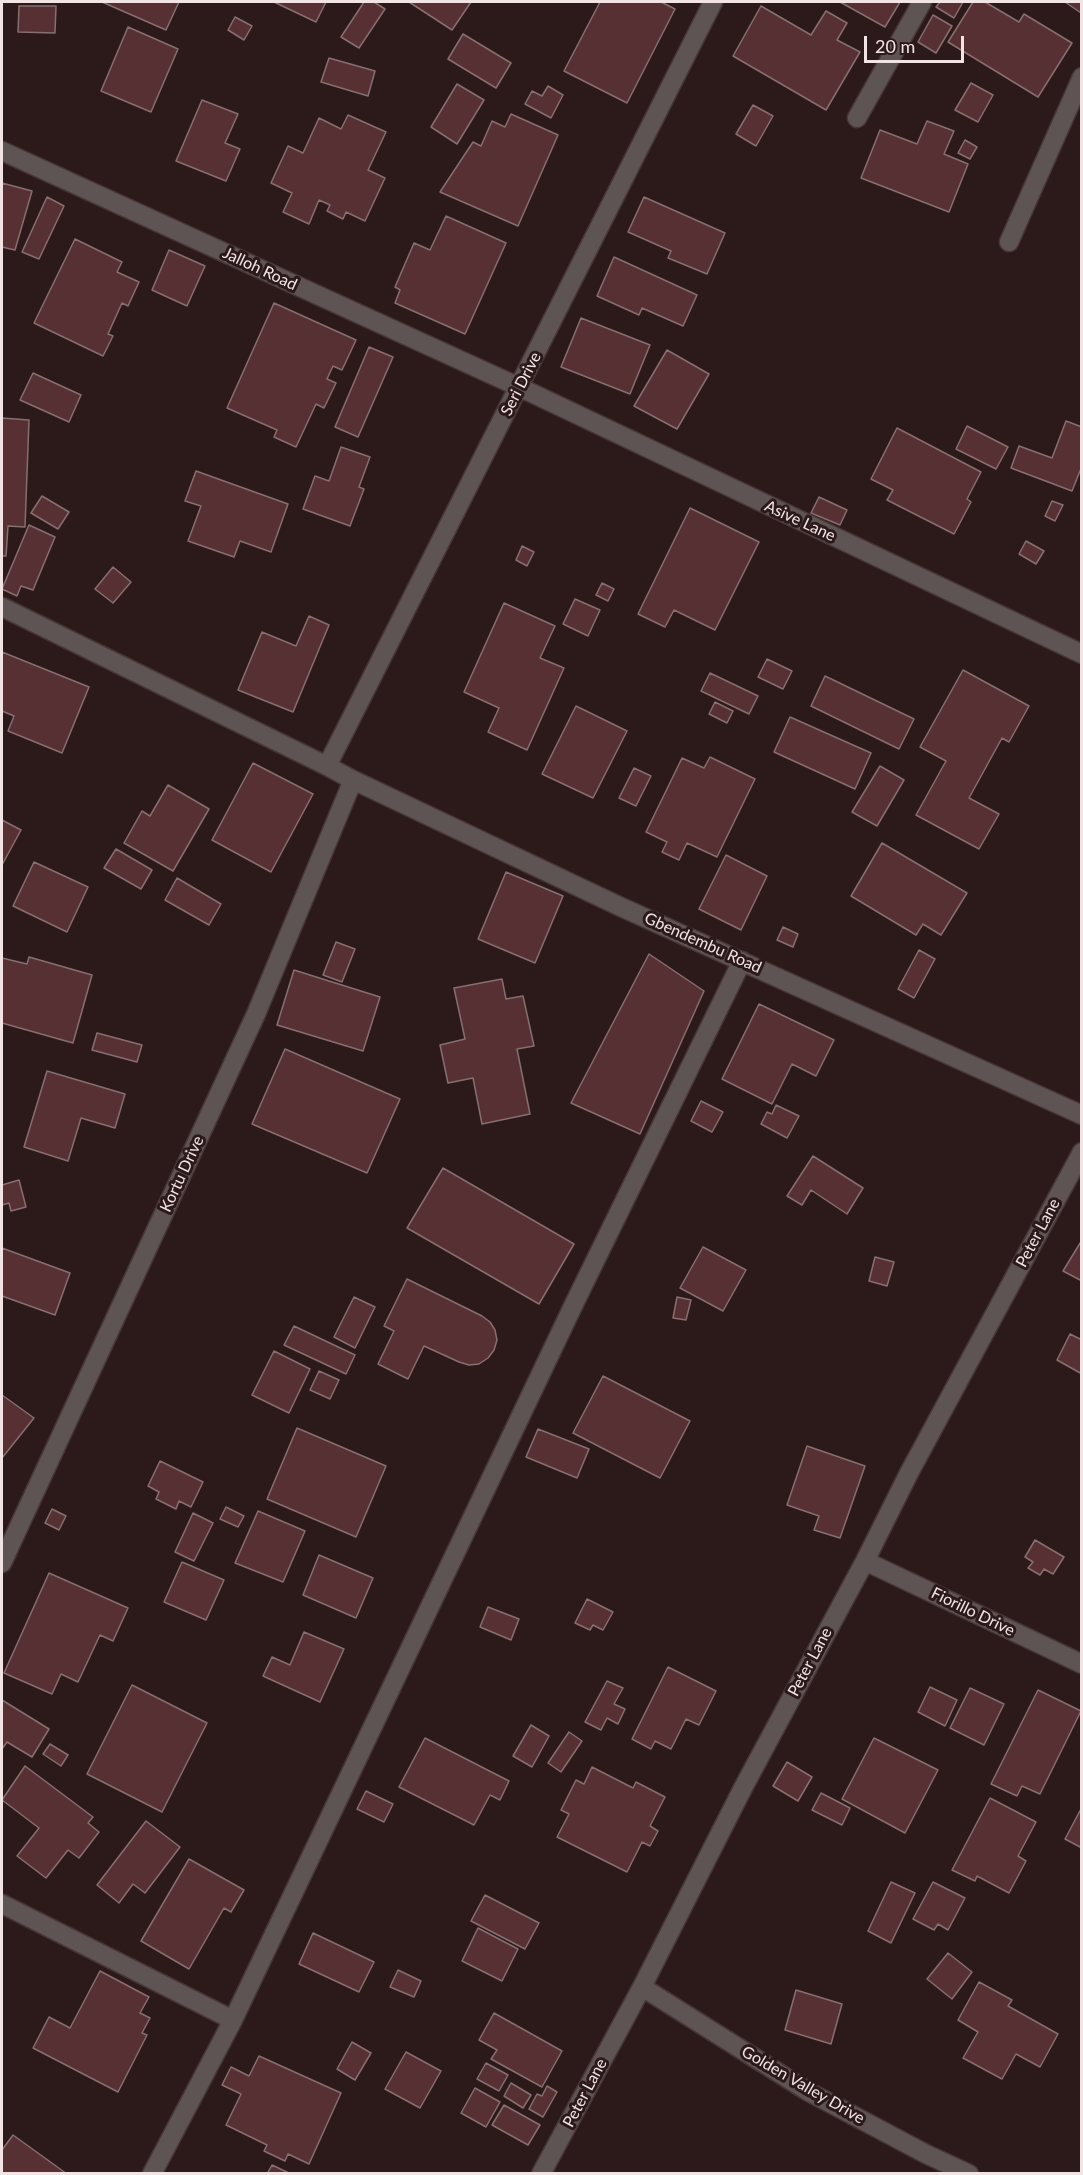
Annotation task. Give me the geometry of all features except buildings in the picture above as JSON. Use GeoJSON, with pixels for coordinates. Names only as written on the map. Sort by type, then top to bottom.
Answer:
{"type":"FeatureCollection","features":[{"type":"Feature","properties":{"kind":"street"},"geometry":{"type":"LineString","coordinates":[[856,118],[922,2]]}},
{"type":"Feature","properties":{"kind":"street","name":"Seri Drive"},"geometry":{"type":"LineString","coordinates":[[327,766],[710,3]]}},
{"type":"Feature","properties":{"kind":"street"},"geometry":{"type":"LineString","coordinates":[[1009,242],[1082,77]]}},
{"type":"Feature","properties":{"kind":"street","name":"Jalloh Road"},"geometry":{"type":"LineString","coordinates":[[2,151],[519,387]]}},
{"type":"Feature","properties":{"kind":"street","name":"Asive Lane"},"geometry":{"type":"LineString","coordinates":[[519,387],[1082,654]]}},
{"type":"Feature","properties":{"kind":"street","name":"Gbendembu Road"},"geometry":{"type":"LineString","coordinates":[[2,607],[352,780],[621,907],[1082,1115]]}},
{"type":"Feature","properties":{"kind":"street","name":"Kortu Drive"},"geometry":{"type":"LineString","coordinates":[[2,1563],[256,1014],[352,780]]}},
{"type":"Feature","properties":{"kind":"street"},"geometry":{"type":"LineString","coordinates":[[153,2174],[233,2020],[574,1304],[742,961]]}},
{"type":"Feature","properties":{"kind":"street","name":"Peter Lane"},"geometry":{"type":"LineString","coordinates":[[541,2174],[642,1987],[744,1785],[865,1561],[909,1473],[1082,1152]]}},
{"type":"Feature","properties":{"kind":"street","name":"Fiorillo Drive"},"geometry":{"type":"LineString","coordinates":[[865,1561],[1082,1664]]}},
{"type":"Feature","properties":{"kind":"street"},"geometry":{"type":"LineString","coordinates":[[2,1904],[233,2020]]}},
{"type":"Feature","properties":{"kind":"street","name":"Golden Valley Drive"},"geometry":{"type":"LineString","coordinates":[[642,1987],[809,2092],[926,2154],[969,2174]]}}]}
